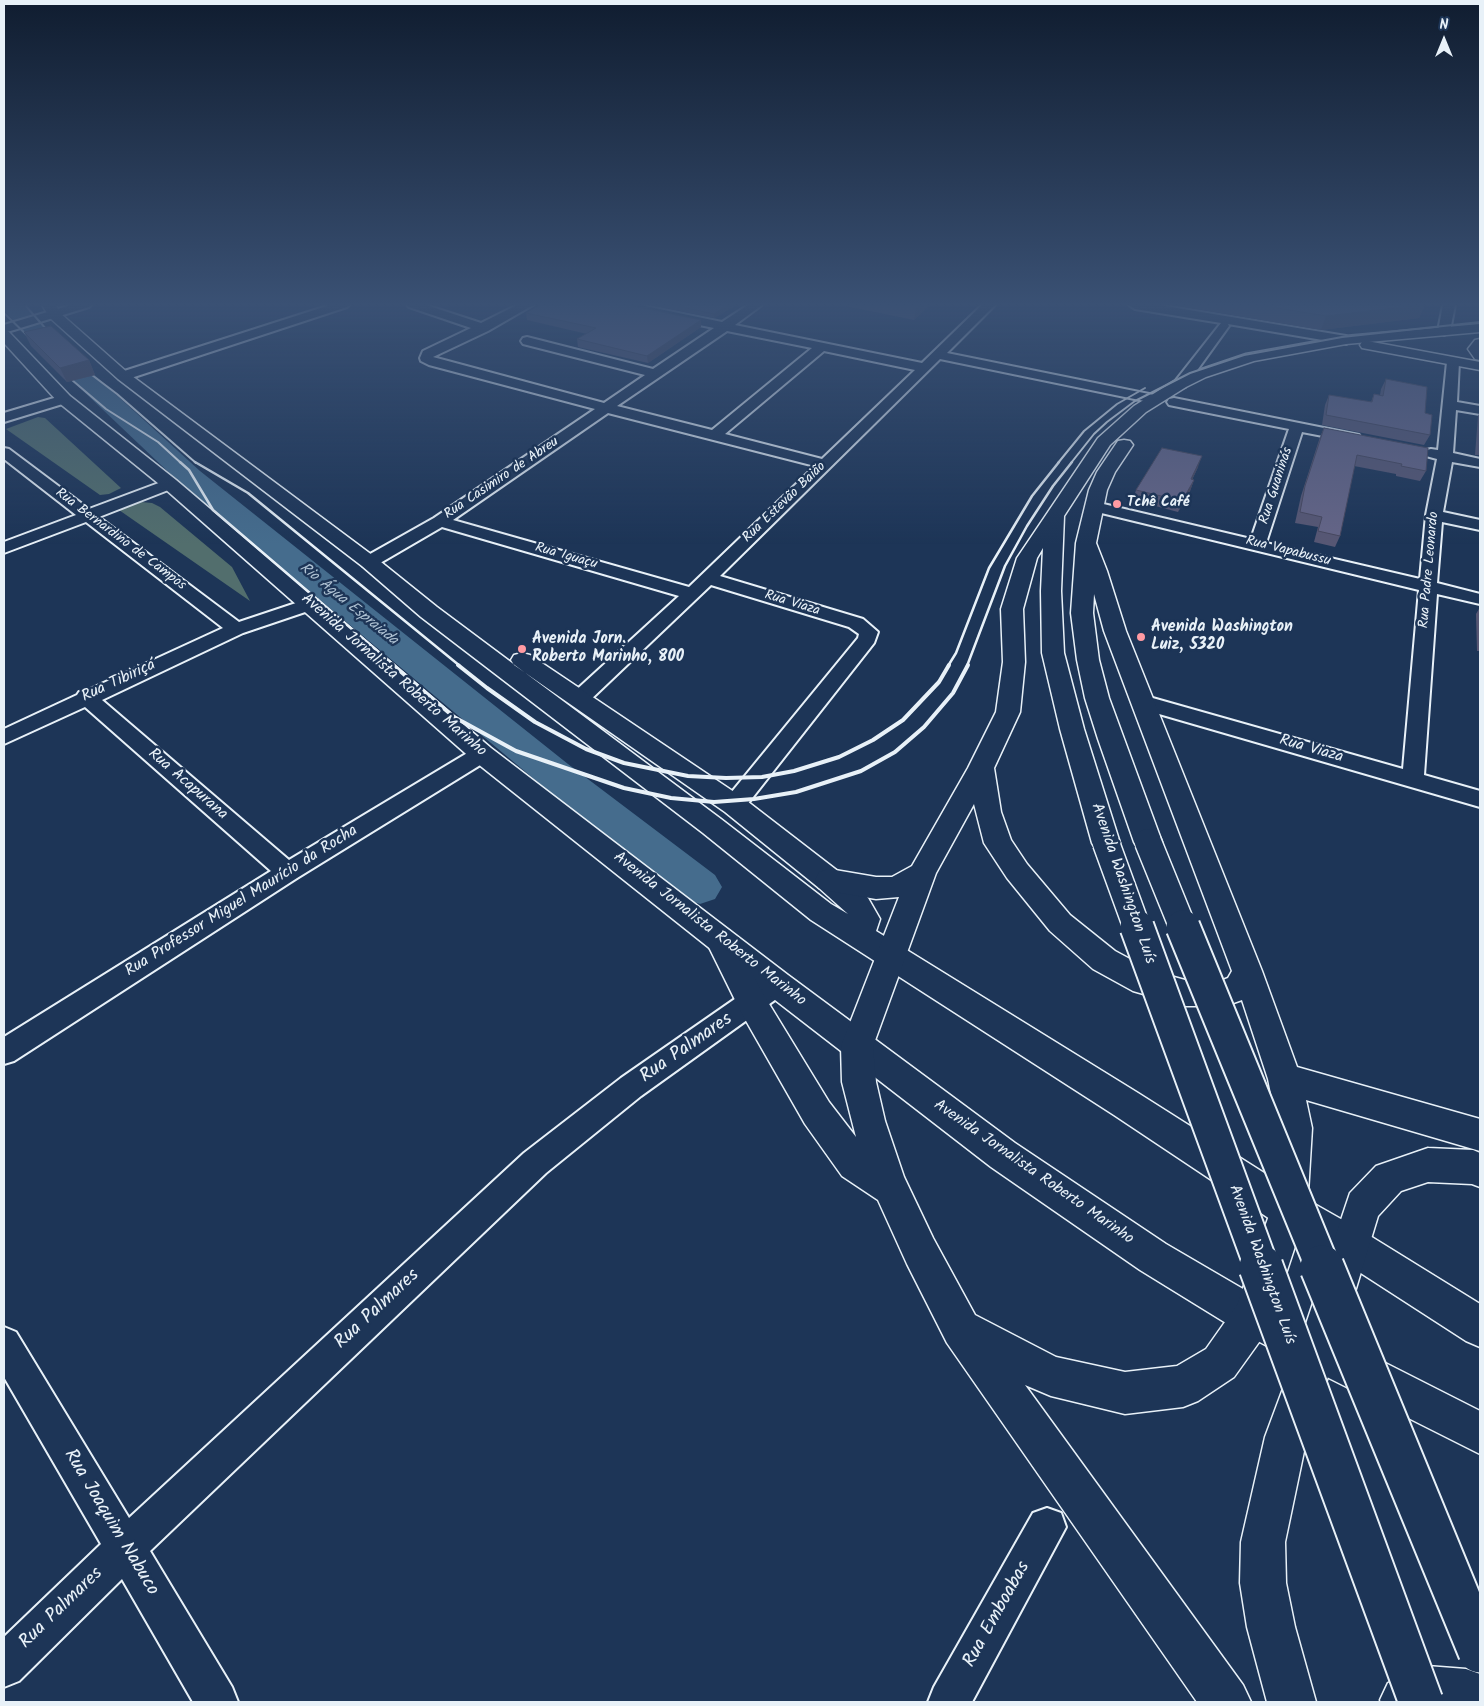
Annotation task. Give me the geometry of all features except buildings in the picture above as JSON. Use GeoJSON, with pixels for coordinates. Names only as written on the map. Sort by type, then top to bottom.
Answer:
{"type":"FeatureCollection","features":[{"type":"Feature","properties":{"kind":"main road","name":"Avenida Jornalista Roberto Marinho"},"geometry":{"type":"LineString","coordinates":[[52,385],[64,399],[170,484],[311,604],[482,754],[720,939],[764,994],[857,1046],[1003,1155],[1153,1257],[1253,1317],[1480,1433]]}},
{"type":"Feature","properties":{"kind":"main road"},"geometry":{"type":"LineString","coordinates":[[134,385],[369,562],[429,612],[712,826],[821,912],[1126,1104],[1289,1210],[1349,1244],[1480,1327]]}},
{"type":"Feature","properties":{"kind":"main road"},"geometry":{"type":"LineString","coordinates":[[1179,385],[1154,398],[1126,420],[1104,442],[1027,558],[1019,579],[1012,609],[1014,662],[1008,712],[981,768],[922,873],[857,1046],[859,1082],[868,1121],[890,1187],[920,1251],[961,1329],[1226,1702]]}},
{"type":"Feature","properties":{"kind":"main road"},"geometry":{"type":"LineString","coordinates":[[1207,385],[1156,414],[1123,446],[1106,472],[1098,490],[1086,543],[1082,613],[1088,660],[1110,739],[1148,842],[1480,1651]]}},
{"type":"Feature","properties":{"kind":"main road","name":"Avenida Washington Luís"},"geometry":{"type":"LineString","coordinates":[[1055,516],[1051,591],[1053,653],[1072,729],[1106,843],[1421,1702]]}},
{"type":"Feature","properties":{"kind":"main road"},"geometry":{"type":"LineString","coordinates":[[961,1329],[1051,1376],[1125,1393],[1183,1386],[1220,1363],[1253,1317],[1289,1210],[1295,1128],[1285,1079],[1247,971],[1115,631],[1097,571],[1086,543]]}},
{"type":"Feature","properties":{"kind":"main road"},"geometry":{"type":"LineString","coordinates":[[429,612],[444,613],[462,619],[734,805],[829,880],[858,906],[865,919],[859,937]]}},
{"type":"Feature","properties":{"kind":"main road"},"geometry":{"type":"LineString","coordinates":[[981,768],[988,812],[998,843],[1017,871],[1060,923],[1104,960],[1144,982],[1185,993],[1226,993],[1239,987],[1247,971]]}},
{"type":"Feature","properties":{"kind":"main road"},"geometry":{"type":"LineString","coordinates":[[829,880],[876,888],[892,888],[905,884],[922,873]]}},
{"type":"Feature","properties":{"kind":"main road"},"geometry":{"type":"LineString","coordinates":[[764,994],[817,1113],[855,1164],[890,1187]]}},
{"type":"Feature","properties":{"kind":"main road"},"geometry":{"type":"LineString","coordinates":[[1285,1079],[1354,1097],[1480,1135]]}},
{"type":"Feature","properties":{"kind":"main road"},"geometry":{"type":"LineString","coordinates":[[1291,1702],[1271,1627],[1263,1583],[1263,1542],[1286,1437],[1317,1351],[1349,1244],[1363,1206],[1389,1178],[1428,1165],[1472,1167],[1480,1170]]}},
{"type":"Feature","properties":{"kind":"main road"},"geometry":{"type":"LineString","coordinates":[[1399,1702],[1428,1690],[1466,1693],[1480,1700]]}},
{"type":"Feature","properties":{"kind":"street"},"geometry":{"type":"LineString","coordinates":[[519,385],[826,464]]}},
{"type":"Feature","properties":{"kind":"street","name":"Rua Casimiro de Abreu"},"geometry":{"type":"LineString","coordinates":[[369,562],[440,521],[641,385]]}},
{"type":"Feature","properties":{"kind":"street"},"geometry":{"type":"LineString","coordinates":[[715,435],[776,385]]}},
{"type":"Feature","properties":{"kind":"street","name":"Rua Estevão Baião"},"geometry":{"type":"LineString","coordinates":[[580,698],[692,594],[908,385]]}},
{"type":"Feature","properties":{"kind":"street"},"geometry":{"type":"LineString","coordinates":[[1087,385],[1154,398]]}},
{"type":"Feature","properties":{"kind":"street","name":"Rua Padre Leonardo"},"geometry":{"type":"LineString","coordinates":[[1413,779],[1434,515],[1445,456],[1451,385]]}},
{"type":"Feature","properties":{"kind":"street"},"geometry":{"type":"LineString","coordinates":[[4,418],[64,399]]}},
{"type":"Feature","properties":{"kind":"street"},"geometry":{"type":"LineString","coordinates":[[1174,402],[1371,441]]}},
{"type":"Feature","properties":{"kind":"street"},"geometry":{"type":"LineString","coordinates":[[1449,405],[1480,410]]}},
{"type":"Feature","properties":{"kind":"street","name":"Rua Guaninás"},"geometry":{"type":"LineString","coordinates":[[1257,545],[1297,426]]}},
{"type":"Feature","properties":{"kind":"street"},"geometry":{"type":"LineString","coordinates":[[1417,450],[1480,463]]}},
{"type":"Feature","properties":{"kind":"street","name":"Rua Bernardino de Campos"},"geometry":{"type":"LineString","coordinates":[[4,452],[236,629]]}},
{"type":"Feature","properties":{"kind":"street"},"geometry":{"type":"LineString","coordinates":[[4,548],[170,484]]}},
{"type":"Feature","properties":{"kind":"street","name":"Rua Vapabussu"},"geometry":{"type":"LineString","coordinates":[[1095,507],[1480,599]]}},
{"type":"Feature","properties":{"kind":"street"},"geometry":{"type":"LineString","coordinates":[[1434,515],[1480,525]]}},
{"type":"Feature","properties":{"kind":"street","name":"Rua Iguaçu"},"geometry":{"type":"LineString","coordinates":[[440,521],[692,594]]}},
{"type":"Feature","properties":{"kind":"street","name":"Rua Viaza"},"geometry":{"type":"LineString","coordinates":[[707,578],[856,623],[869,632],[867,639],[734,805]]}},
{"type":"Feature","properties":{"kind":"street","name":"Rua Tibiriçá"},"geometry":{"type":"LineString","coordinates":[[236,629],[293,590]]}},
{"type":"Feature","properties":{"kind":"street","name":"Rua Tibiriçá"},"geometry":{"type":"LineString","coordinates":[[4,737],[236,629],[311,604]]}},
{"type":"Feature","properties":{"kind":"street","name":"Rua Acapurana"},"geometry":{"type":"LineString","coordinates":[[86,698],[288,872]]}},
{"type":"Feature","properties":{"kind":"street","name":"Rua Viaza"},"geometry":{"type":"LineString","coordinates":[[1142,702],[1480,799]]}},
{"type":"Feature","properties":{"kind":"street","name":"Rua Professor Miguel Maurício da Rocha"},"geometry":{"type":"LineString","coordinates":[[4,1052],[288,872],[482,754]]}},
{"type":"Feature","properties":{"kind":"street","name":"Rua Palmares"},"geometry":{"type":"LineString","coordinates":[[4,1666],[125,1548],[535,1163],[631,1087],[764,994]]}},
{"type":"Feature","properties":{"kind":"street","name":"Rua Joaquim Nabuco"},"geometry":{"type":"LineString","coordinates":[[4,1344],[217,1702]]}},
{"type":"Feature","properties":{"kind":"street","name":"Rua Emboabas"},"geometry":{"type":"LineString","coordinates":[[949,1702],[1046,1527]]}},
{"type":"Feature","properties":{"kind":"green space"},"geometry":{"type":"Polygon","coordinates":[[[38,417],[45,418],[121,488],[109,494],[100,495],[6,429],[38,417]]]}},
{"type":"Feature","properties":{"kind":"green space"},"geometry":{"type":"Polygon","coordinates":[[[141,502],[152,503],[160,507],[232,567],[250,601],[119,510],[141,502]]]}},
{"type":"Feature","properties":{"kind":"waterway","name":"Rio Água Espraiada"},"geometry":{"type":"LineString","coordinates":[[91,385],[190,477],[554,774],[700,887]]}},
{"type":"Feature","properties":{"kind":"railway"},"geometry":{"type":"LineString","coordinates":[[77,385],[106,409],[158,442],[181,463]]}},
{"type":"Feature","properties":{"kind":"railway"},"geometry":{"type":"LineString","coordinates":[[105,385],[196,463]]}},
{"type":"Feature","properties":{"kind":"railway"},"geometry":{"type":"LineString","coordinates":[[1071,463],[1094,434],[1107,422],[1135,401],[1167,385]]}},
{"type":"Feature","properties":{"kind":"railway"},"geometry":{"type":"LineString","coordinates":[[1058,463],[1084,431],[1117,404],[1145,388]]}},
{"type":"Feature","properties":{"kind":"railway"},"geometry":{"type":"LineString","coordinates":[[180,462],[189,470],[213,510],[395,666]]}},
{"type":"Feature","properties":{"kind":"railway"},"geometry":{"type":"LineString","coordinates":[[195,462],[248,493],[460,666]]}},
{"type":"Feature","properties":{"kind":"railway"},"geometry":{"type":"LineString","coordinates":[[948,666],[956,653],[989,568],[1032,496],[1059,462]]}},
{"type":"Feature","properties":{"kind":"railway"},"geometry":{"type":"LineString","coordinates":[[967,666],[1005,566],[1027,526],[1053,486],[1072,462]]}},
{"type":"Feature","properties":{"kind":"railway"},"geometry":{"type":"LineString","coordinates":[[393,665],[454,717],[516,751],[624,788],[671,798],[714,802],[754,799],[796,792],[861,771],[895,752],[924,727],[953,693],[968,665]]}},
{"type":"Feature","properties":{"kind":"railway"},"geometry":{"type":"LineString","coordinates":[[458,665],[535,722],[586,749],[624,763],[688,776],[726,778],[762,777],[794,771],[839,757],[873,740],[903,720],[939,682],[949,665]]}},
{"type":"Feature","properties":{"kind":"place","name":"Tchê Café"},"geometry":{"type":"Point","coordinates":[1117,504]}},
{"type":"Feature","properties":{"kind":"place","name":"Avenida Washington Luiz, 5320"},"geometry":{"type":"Point","coordinates":[1141,637]}},
{"type":"Feature","properties":{"kind":"place","name":"Avenida Jorn. Roberto Marinho, 800"},"geometry":{"type":"Point","coordinates":[522,649]}}]}
